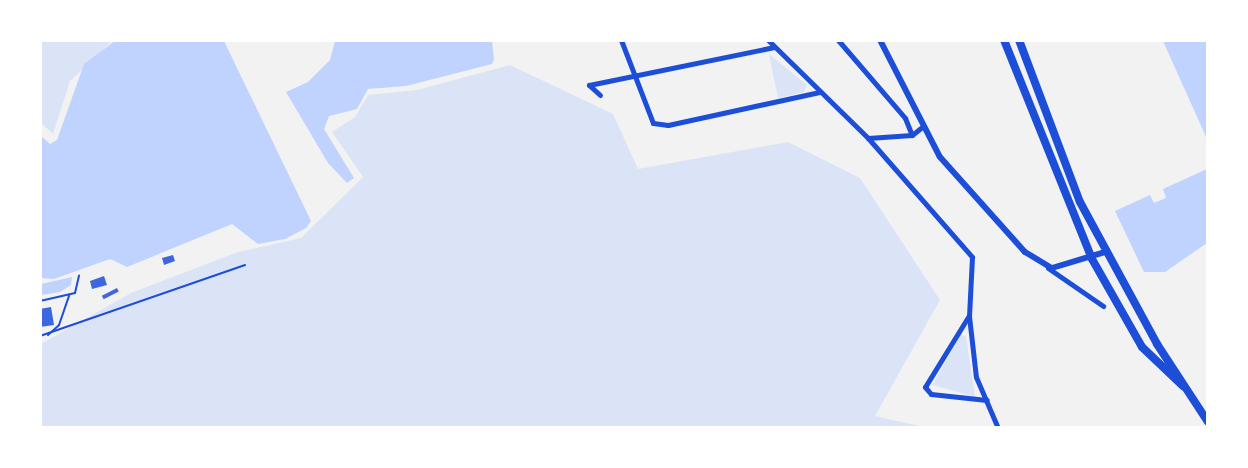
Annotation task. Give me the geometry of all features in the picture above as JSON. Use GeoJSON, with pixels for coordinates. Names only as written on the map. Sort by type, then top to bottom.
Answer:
{"type":"FeatureCollection","features":[{"type":"Feature","properties":{"kind":"main road"},"geometry":{"type":"LineString","coordinates":[[1004,40],[1092,259],[1142,347],[1192,394]]}},
{"type":"Feature","properties":{"kind":"main road"},"geometry":{"type":"LineString","coordinates":[[1019,40],[1075,191],[1157,344],[1192,394],[1208,422]]}},
{"type":"Feature","properties":{"kind":"street"},"geometry":{"type":"LineString","coordinates":[[621,40],[653,123],[668,125],[819,92]]}},
{"type":"Feature","properties":{"kind":"street"},"geometry":{"type":"LineString","coordinates":[[768,40],[868,138],[972,258],[969,316],[976,377],[998,428]]}},
{"type":"Feature","properties":{"kind":"street"},"geometry":{"type":"LineString","coordinates":[[838,40],[905,118],[912,135]]}},
{"type":"Feature","properties":{"kind":"street"},"geometry":{"type":"LineString","coordinates":[[880,40],[923,126],[974,198],[1047,267],[1103,306]]}},
{"type":"Feature","properties":{"kind":"street"},"geometry":{"type":"LineString","coordinates":[[600,95],[589,85],[774,47]]}},
{"type":"Feature","properties":{"kind":"street"},"geometry":{"type":"LineString","coordinates":[[868,138],[912,135],[923,126]]}},
{"type":"Feature","properties":{"kind":"street"},"geometry":{"type":"LineString","coordinates":[[1047,267],[1092,259],[1106,252]]}},
{"type":"Feature","properties":{"kind":"street"},"geometry":{"type":"LineString","coordinates":[[969,316],[925,387],[931,394],[987,400]]}},
{"type":"Feature","properties":{"kind":"lane"},"geometry":{"type":"LineString","coordinates":[[40,336],[245,265]]}},
{"type":"Feature","properties":{"kind":"lane"},"geometry":{"type":"LineString","coordinates":[[40,301],[69,296],[79,288],[79,275]]}},
{"type":"Feature","properties":{"kind":"lane"},"geometry":{"type":"LineString","coordinates":[[48,335],[59,325],[69,296]]}},
{"type":"Feature","properties":{"kind":"shaded area"},"geometry":{"type":"Polygon","coordinates":[[[40,41],[112,41],[70,81],[53,134],[41,123],[40,41]]]}},
{"type":"Feature","properties":{"kind":"shaded area"},"geometry":{"type":"Polygon","coordinates":[[[769,54],[807,85],[804,92],[778,98],[769,54]]]}},
{"type":"Feature","properties":{"kind":"shaded area"},"geometry":{"type":"Polygon","coordinates":[[[510,65],[613,114],[638,169],[788,142],[860,178],[940,300],[875,416],[924,427],[41,428],[41,344],[131,293],[238,252],[301,238],[363,177],[332,132],[355,117],[368,95],[417,90],[510,65]]]}},
{"type":"Feature","properties":{"kind":"shaded area"},"geometry":{"type":"Polygon","coordinates":[[[961,335],[966,336],[975,397],[932,385],[961,335]]]}},
{"type":"Feature","properties":{"kind":"water"},"geometry":{"type":"Polygon","coordinates":[[[116,40],[224,41],[311,221],[306,228],[285,239],[258,244],[232,224],[127,267],[110,259],[54,279],[41,278],[41,136],[50,144],[57,140],[84,64],[116,40]]]}},
{"type":"Feature","properties":{"kind":"water"},"geometry":{"type":"Polygon","coordinates":[[[335,41],[492,41],[494,59],[492,64],[406,86],[368,89],[357,109],[329,116],[324,129],[354,178],[347,183],[328,163],[286,92],[308,82],[330,60],[335,41]]]}},
{"type":"Feature","properties":{"kind":"water"},"geometry":{"type":"Polygon","coordinates":[[[1163,41],[1207,41],[1207,139],[1163,41]]]}},
{"type":"Feature","properties":{"kind":"water"},"geometry":{"type":"Polygon","coordinates":[[[1207,169],[1207,243],[1165,272],[1144,272],[1115,211],[1150,195],[1154,203],[1166,198],[1163,189],[1207,169]]]}},
{"type":"Feature","properties":{"kind":"water"},"geometry":{"type":"Polygon","coordinates":[[[72,277],[71,285],[60,292],[41,295],[41,284],[72,277]]]}},
{"type":"Feature","properties":{"kind":"building"},"geometry":{"type":"Polygon","coordinates":[[[173,255],[175,261],[164,265],[162,258],[173,255]]]}},
{"type":"Feature","properties":{"kind":"building"},"geometry":{"type":"Polygon","coordinates":[[[104,276],[107,285],[92,289],[90,281],[104,276]]]}},
{"type":"Feature","properties":{"kind":"building"},"geometry":{"type":"Polygon","coordinates":[[[117,288],[119,292],[104,299],[102,296],[117,288]]]}},
{"type":"Feature","properties":{"kind":"building"},"geometry":{"type":"Polygon","coordinates":[[[51,307],[54,325],[40,327],[40,309],[51,307]]]}}]}
